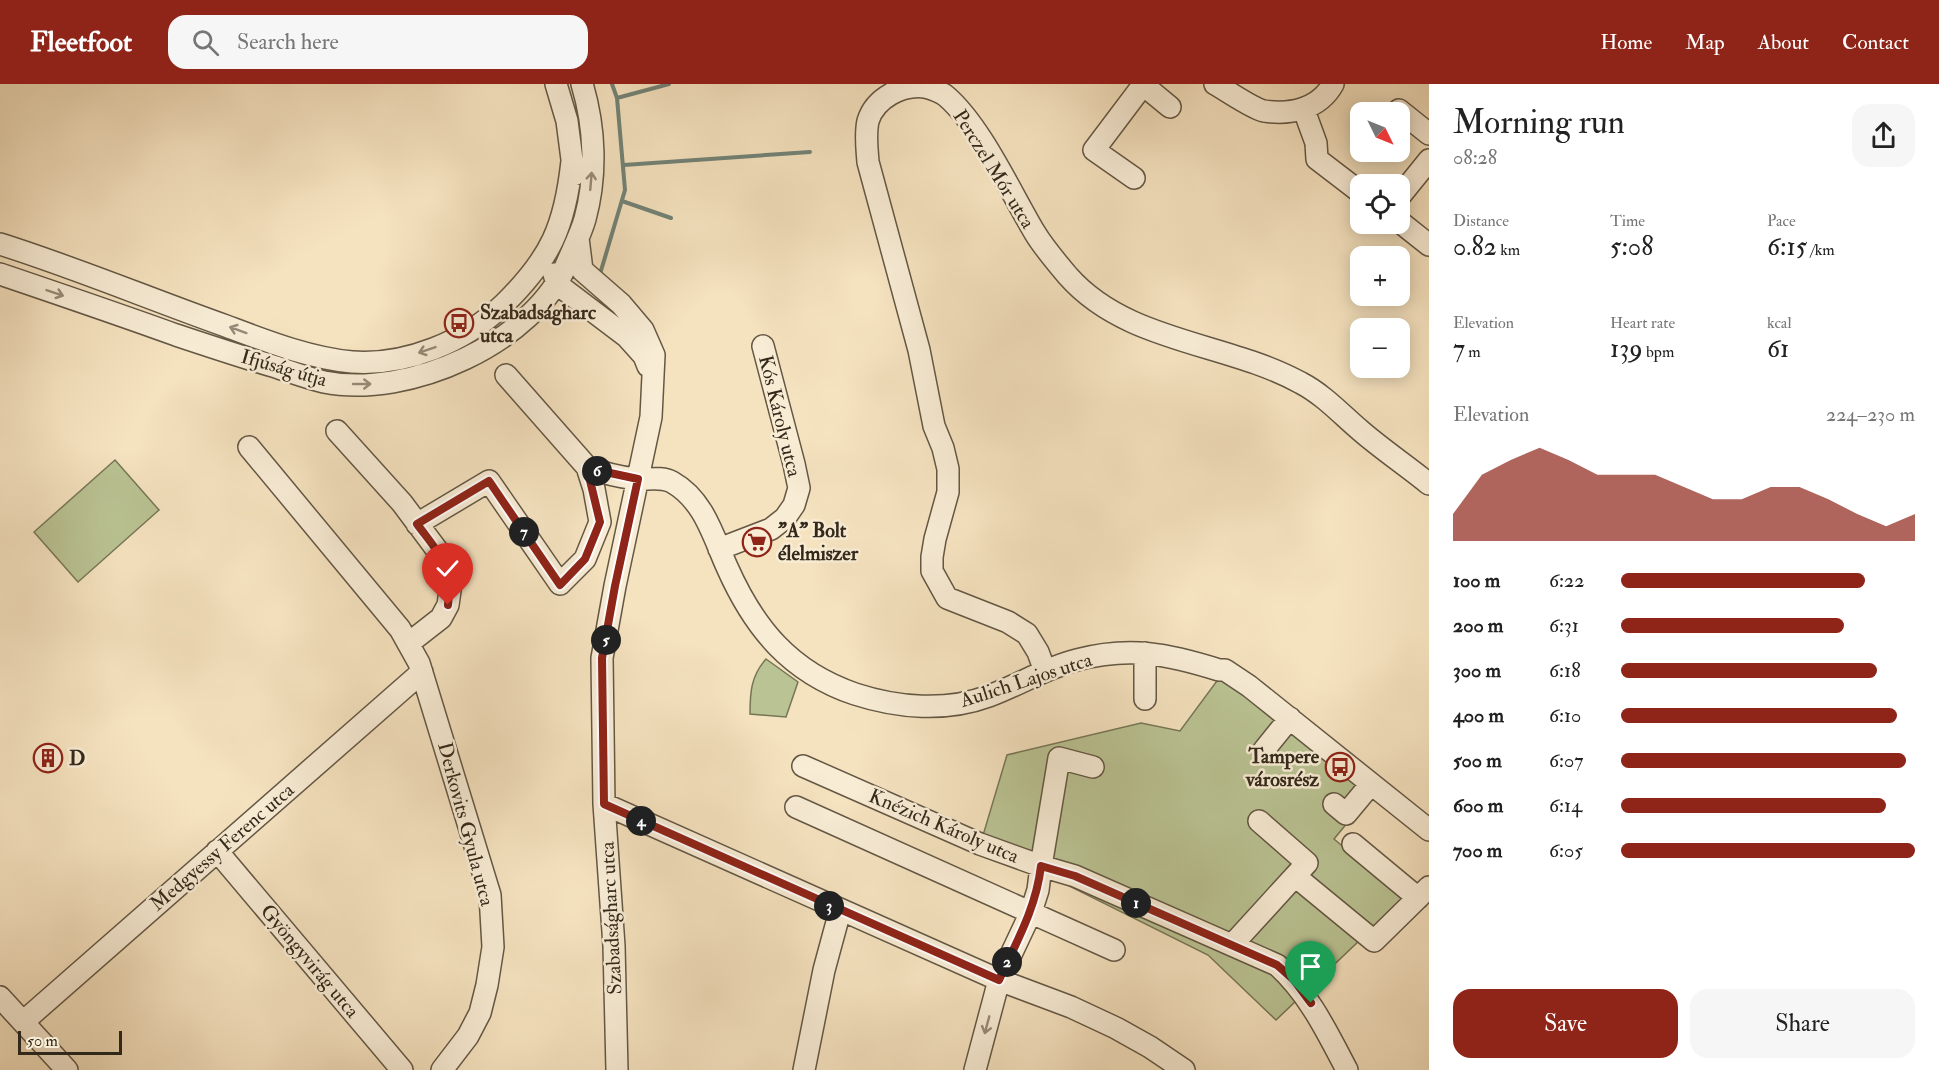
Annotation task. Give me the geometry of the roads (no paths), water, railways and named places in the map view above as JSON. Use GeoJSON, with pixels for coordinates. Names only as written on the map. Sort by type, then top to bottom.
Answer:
{"type":"FeatureCollection","features":[{"type":"Feature","properties":{"kind":"street","name":"Ifjúság útja"},"geometry":{"type":"LineString","coordinates":[[556,84],[567,121],[574,170],[573,209],[558,251],[558,277]]}},
{"type":"Feature","properties":{"kind":"street","name":"Ifjúság útja"},"geometry":{"type":"LineString","coordinates":[[0,274],[227,352],[324,382],[375,384],[404,380],[431,372],[480,351],[508,334],[534,312],[558,277],[578,237],[587,210],[593,158],[588,103],[582,84]]}},
{"type":"Feature","properties":{"kind":"street"},"geometry":{"type":"LineString","coordinates":[[1215,84],[1263,111],[1304,110],[1329,92],[1334,84]]}},
{"type":"Feature","properties":{"kind":"street"},"geometry":{"type":"LineString","coordinates":[[1134,178],[1094,150],[1142,85],[1170,107]]}},
{"type":"Feature","properties":{"kind":"street","name":"Perczel Mór utca"},"geometry":{"type":"LineString","coordinates":[[1045,671],[1038,652],[1027,634],[1008,622],[947,598],[932,571],[935,539],[948,492],[948,469],[944,448],[934,426],[919,350],[868,162],[866,140],[869,120],[878,104],[892,92],[909,86],[926,87],[944,95],[960,111],[981,141],[1037,236],[1069,277],[1099,305],[1122,319],[1270,369],[1302,383],[1429,484]]}},
{"type":"Feature","properties":{"kind":"street"},"geometry":{"type":"LineString","coordinates":[[1304,110],[1316,143],[1317,159],[1350,184]]}},
{"type":"Feature","properties":{"kind":"street"},"geometry":{"type":"LineString","coordinates":[[1410,119],[1429,134]]}},
{"type":"Feature","properties":{"kind":"street"},"geometry":{"type":"LineString","coordinates":[[1410,184],[1429,160]]}},
{"type":"Feature","properties":{"kind":"street","name":"Ifjúság útja"},"geometry":{"type":"LineString","coordinates":[[0,244],[40,256],[270,342],[329,359],[354,362],[390,361],[436,347],[470,332],[494,314],[527,281],[544,258],[557,232],[568,198],[572,161]]}},
{"type":"Feature","properties":{"kind":"street"},"geometry":{"type":"LineString","coordinates":[[1410,230],[1429,245]]}},
{"type":"Feature","properties":{"kind":"street","name":"Szabadságharc utca"},"geometry":{"type":"LineString","coordinates":[[578,237],[582,270],[621,304],[643,330],[654,355],[651,417],[602,658],[604,804],[614,946],[617,1070]]}},
{"type":"Feature","properties":{"kind":"street","name":"Szabadságharc utca"},"geometry":{"type":"LineString","coordinates":[[558,277],[573,275],[630,316]]}},
{"type":"Feature","properties":{"kind":"street","name":"Szabadságharc utca"},"geometry":{"type":"LineString","coordinates":[[558,277],[627,337],[644,356],[652,376]]}},
{"type":"Feature","properties":{"kind":"street"},"geometry":{"type":"LineString","coordinates":[[527,281],[558,277]]}},
{"type":"Feature","properties":{"kind":"street","name":"Kós Károly utca"},"geometry":{"type":"LineString","coordinates":[[719,549],[771,529],[785,518],[794,505],[798,488],[794,464],[763,346]]}},
{"type":"Feature","properties":{"kind":"street"},"geometry":{"type":"LineString","coordinates":[[417,524],[489,481],[560,585],[585,559],[600,522],[587,468],[506,375]]}},
{"type":"Feature","properties":{"kind":"street"},"geometry":{"type":"LineString","coordinates":[[337,431],[402,503],[443,558],[451,584],[448,605],[441,618],[408,643]]}},
{"type":"Feature","properties":{"kind":"street","name":"Derkovits Gyula utca"},"geometry":{"type":"LineString","coordinates":[[249,447],[400,629],[422,672],[490,895],[493,947],[480,1013],[468,1036],[442,1070]]}},
{"type":"Feature","properties":{"kind":"street","name":"Aulich Lajos utca"},"geometry":{"type":"LineString","coordinates":[[587,468],[638,479],[669,480],[686,492],[698,504],[742,598],[757,623],[779,649],[803,669],[853,693],[886,703],[923,706],[951,705],[989,696],[1045,671],[1077,660],[1119,652],[1156,653],[1225,670],[1290,718],[1429,830]]}},
{"type":"Feature","properties":{"kind":"street"},"geometry":{"type":"LineString","coordinates":[[1144,699],[1145,653]]}},
{"type":"Feature","properties":{"kind":"street","name":"Medgyessy Ferenc utca"},"geometry":{"type":"LineString","coordinates":[[22,1022],[422,672]]}},
{"type":"Feature","properties":{"kind":"street"},"geometry":{"type":"LineString","coordinates":[[1264,750],[1290,718]]}},
{"type":"Feature","properties":{"kind":"street"},"geometry":{"type":"LineString","coordinates":[[1093,767],[1059,758],[1041,866],[1075,876],[1277,965],[1294,980],[1311,1003],[1347,1070]]}},
{"type":"Feature","properties":{"kind":"street","name":"Knézich Károly utca"},"geometry":{"type":"LineString","coordinates":[[803,766],[980,844],[1041,866],[1038,890],[1031,912],[999,980],[975,1070]]}},
{"type":"Feature","properties":{"kind":"street"},"geometry":{"type":"LineString","coordinates":[[1334,804],[1346,814],[1371,784]]}},
{"type":"Feature","properties":{"kind":"street"},"geometry":{"type":"LineString","coordinates":[[604,804],[840,911],[999,980],[1071,1007],[1116,1028],[1184,1070]]}},
{"type":"Feature","properties":{"kind":"street"},"geometry":{"type":"LineString","coordinates":[[796,807],[1114,950]]}},
{"type":"Feature","properties":{"kind":"street"},"geometry":{"type":"LineString","coordinates":[[1232,945],[1307,863],[1259,821]]}},
{"type":"Feature","properties":{"kind":"street"},"geometry":{"type":"LineString","coordinates":[[1295,876],[1374,941],[1423,892],[1353,843]]}},
{"type":"Feature","properties":{"kind":"street","name":"Gyöngyvirág utca"},"geometry":{"type":"LineString","coordinates":[[217,851],[402,1070]]}},
{"type":"Feature","properties":{"kind":"street"},"geometry":{"type":"LineString","coordinates":[[804,1070],[824,970],[840,911]]}},
{"type":"Feature","properties":{"kind":"street"},"geometry":{"type":"LineString","coordinates":[[2,1002],[67,1070]]}},
{"type":"Feature","properties":{"kind":"waterway"},"geometry":{"type":"LineString","coordinates":[[600,274],[625,190],[617,98],[612,84]]}},
{"type":"Feature","properties":{"kind":"waterway"},"geometry":{"type":"LineString","coordinates":[[617,98],[669,84]]}},
{"type":"Feature","properties":{"kind":"waterway"},"geometry":{"type":"LineString","coordinates":[[624,165],[810,152]]}},
{"type":"Feature","properties":{"kind":"waterway"},"geometry":{"type":"LineString","coordinates":[[622,201],[671,218]]}},
{"type":"Feature","properties":{"kind":"place","name":"Szabadságharc utca"},"geometry":{"type":"Point","coordinates":[459,323]}},
{"type":"Feature","properties":{"kind":"place","name":"\"A\" Bolt élelmiszer"},"geometry":{"type":"Point","coordinates":[757,542]}},
{"type":"Feature","properties":{"kind":"place","name":"D"},"geometry":{"type":"Point","coordinates":[48,758]}},
{"type":"Feature","properties":{"kind":"place","name":"Tampere városrész"},"geometry":{"type":"Point","coordinates":[1340,767]}}]}
